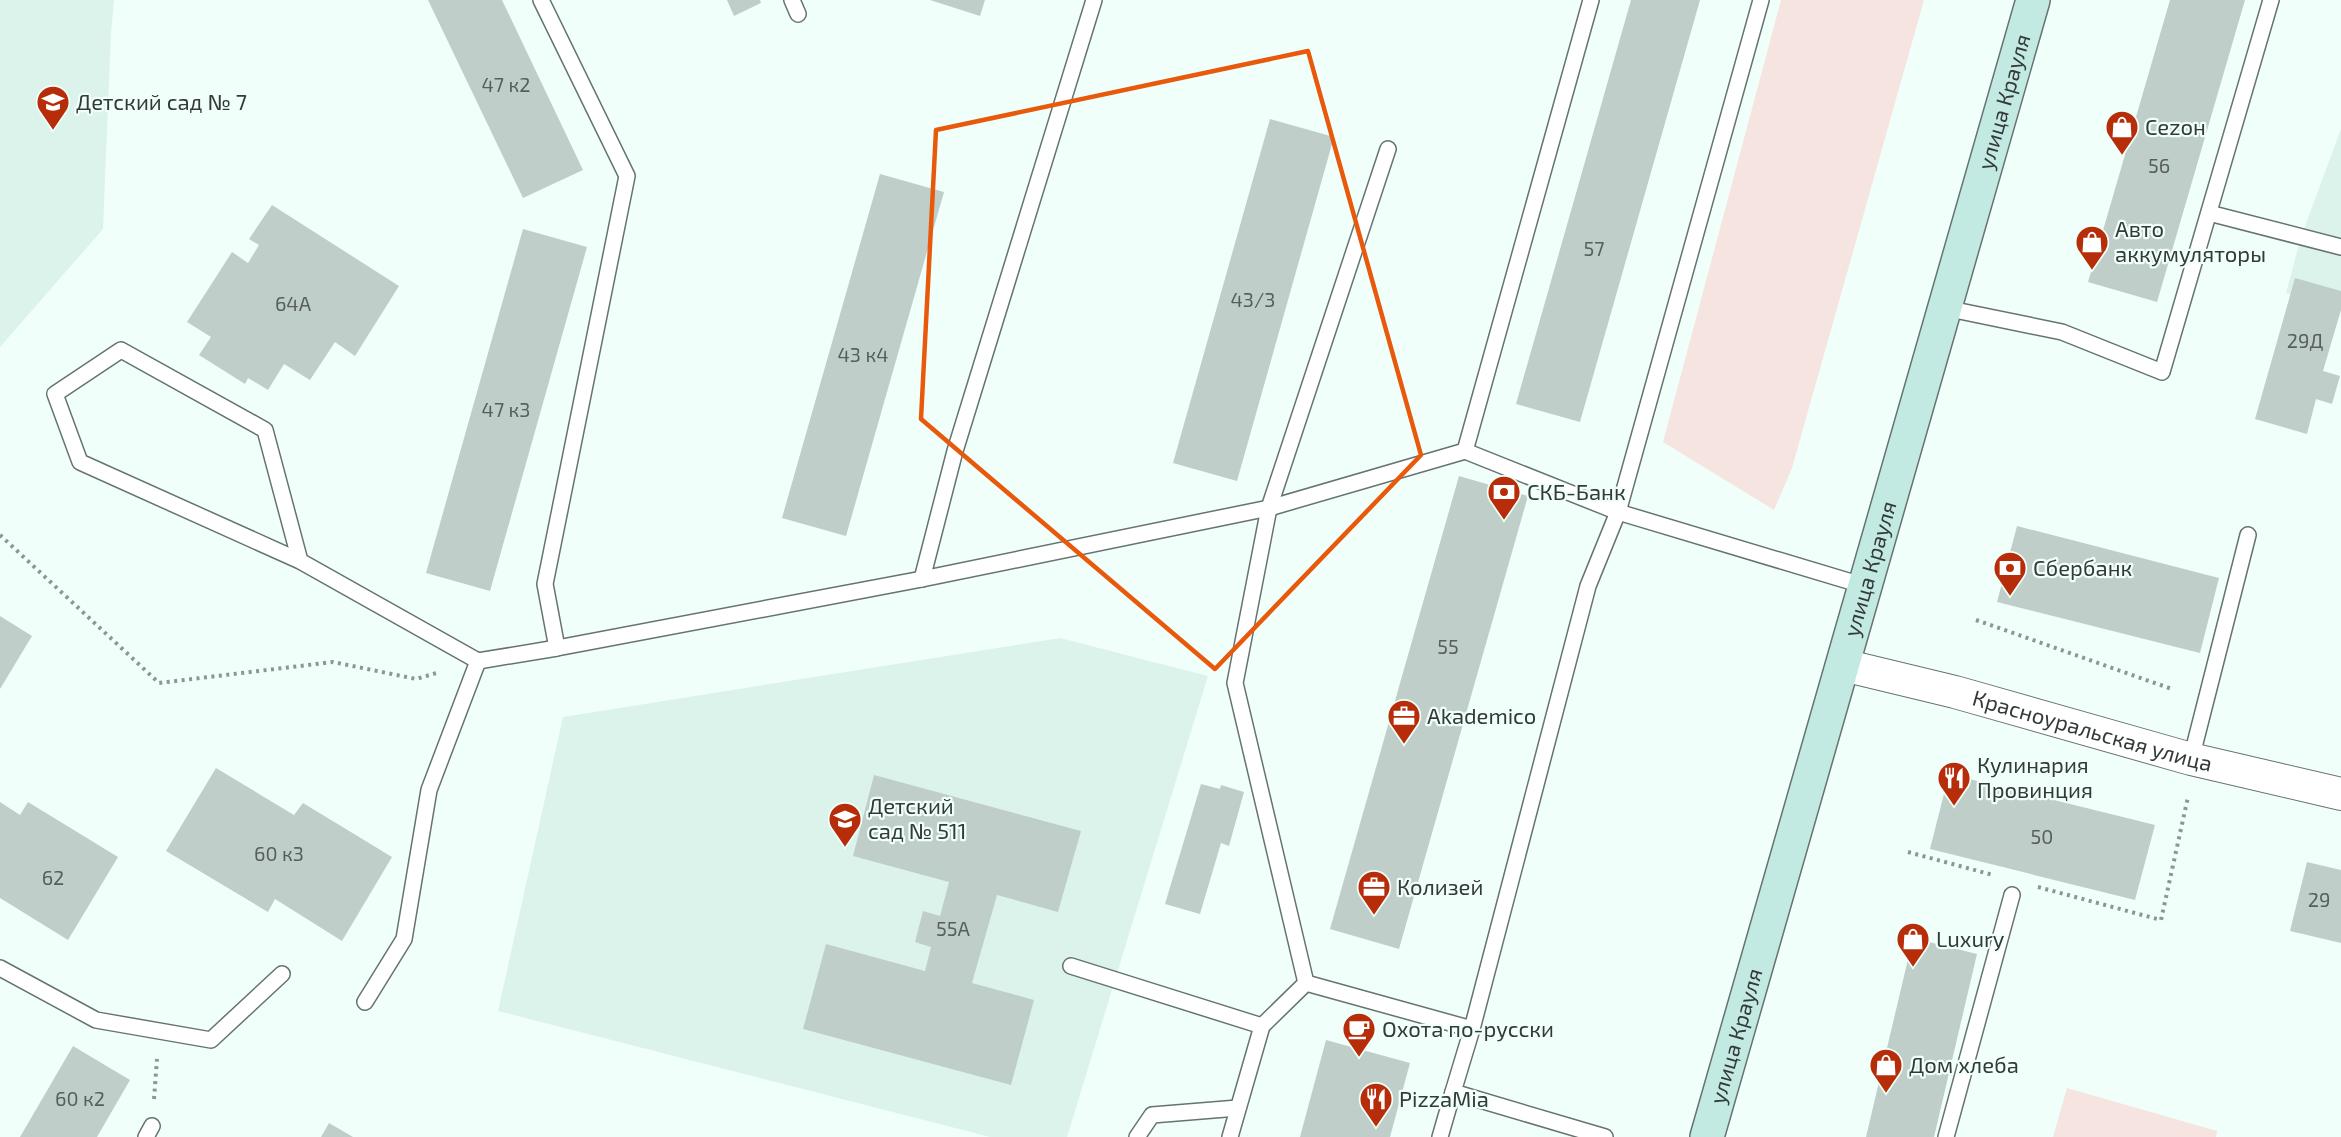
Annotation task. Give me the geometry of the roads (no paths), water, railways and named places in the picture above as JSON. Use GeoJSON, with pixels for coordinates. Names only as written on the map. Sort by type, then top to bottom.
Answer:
{"type":"FeatureCollection","features":[{"type":"Feature","properties":{"kind":"main road","name":"улица Крауля"},"geometry":{"type":"LineString","coordinates":[[1707,1137],[2033,0]]}},
{"type":"Feature","properties":{"kind":"street","name":"Красноуральская улица"},"geometry":{"type":"LineString","coordinates":[[1843,665],[1955,692],[2191,759],[2341,794]]}},
{"type":"Feature","properties":{"kind":"lane"},"geometry":{"type":"LineString","coordinates":[[541,0],[627,176],[545,584],[557,648]]}},
{"type":"Feature","properties":{"kind":"lane"},"geometry":{"type":"LineString","coordinates":[[922,579],[956,451],[1094,0]]}},
{"type":"Feature","properties":{"kind":"lane"},"geometry":{"type":"LineString","coordinates":[[1465,451],[1591,0]]}},
{"type":"Feature","properties":{"kind":"lane"},"geometry":{"type":"LineString","coordinates":[[1440,1137],[1472,1029],[1588,586],[1618,512],[1761,0]]}},
{"type":"Feature","properties":{"kind":"lane"},"geometry":{"type":"LineString","coordinates":[[1945,308],[2062,332],[2162,372],[2271,0]]}},
{"type":"Feature","properties":{"kind":"lane"},"geometry":{"type":"LineString","coordinates":[[1305,983],[1235,683],[1269,508],[1388,149]]}},
{"type":"Feature","properties":{"kind":"lane"},"geometry":{"type":"LineString","coordinates":[[2209,213],[2341,247]]}},
{"type":"Feature","properties":{"kind":"lane"},"geometry":{"type":"LineString","coordinates":[[300,561],[265,430],[121,350],[55,394],[80,462],[300,561],[478,661],[922,579],[1269,508],[1465,451],[1618,512],[1865,586]]}},
{"type":"Feature","properties":{"kind":"lane"},"geometry":{"type":"LineString","coordinates":[[2191,759],[2248,535]]}},
{"type":"Feature","properties":{"kind":"lane"},"geometry":{"type":"LineString","coordinates":[[365,1002],[404,939],[429,789],[478,661]]}},
{"type":"Feature","properties":{"kind":"lane"},"geometry":{"type":"LineString","coordinates":[[1946,1137],[2012,895]]}},
{"type":"Feature","properties":{"kind":"lane"},"geometry":{"type":"LineString","coordinates":[[1071,966],[1262,1026]]}},
{"type":"Feature","properties":{"kind":"lane"},"geometry":{"type":"LineString","coordinates":[[0,968],[96,1020],[211,1040],[282,974]]}},
{"type":"Feature","properties":{"kind":"lane"},"geometry":{"type":"LineString","coordinates":[[1305,983],[1472,1029]]}},
{"type":"Feature","properties":{"kind":"lane"},"geometry":{"type":"LineString","coordinates":[[1230,1137],[1262,1026],[1305,983]]}},
{"type":"Feature","properties":{"kind":"lane"},"geometry":{"type":"LineString","coordinates":[[1453,1092],[1605,1137]]}},
{"type":"Feature","properties":{"kind":"lane"},"geometry":{"type":"LineString","coordinates":[[1137,1137],[1152,1115],[1238,1108]]}},
{"type":"Feature","properties":{"kind":"place","name":"Детский сад № 7"},"geometry":{"type":"Point","coordinates":[53,131]}},
{"type":"Feature","properties":{"kind":"place","name":"Сеzон"},"geometry":{"type":"Point","coordinates":[2122,156]}},
{"type":"Feature","properties":{"kind":"place","name":"Авто аккумуляторы"},"geometry":{"type":"Point","coordinates":[2092,271]}},
{"type":"Feature","properties":{"kind":"place","name":"СКБ-Банк"},"geometry":{"type":"Point","coordinates":[1504,521]}},
{"type":"Feature","properties":{"kind":"place","name":"Сбербанк"},"geometry":{"type":"Point","coordinates":[2010,597]}},
{"type":"Feature","properties":{"kind":"place","name":"Akademico"},"geometry":{"type":"Point","coordinates":[1404,745]}},
{"type":"Feature","properties":{"kind":"place","name":"Кулинария Провинция"},"geometry":{"type":"Point","coordinates":[1954,807]}},
{"type":"Feature","properties":{"kind":"place","name":"Детский сад № 511"},"geometry":{"type":"Point","coordinates":[845,848]}},
{"type":"Feature","properties":{"kind":"place","name":"Колизей"},"geometry":{"type":"Point","coordinates":[1374,916]}},
{"type":"Feature","properties":{"kind":"place","name":"Luxury"},"geometry":{"type":"Point","coordinates":[1913,968]}},
{"type":"Feature","properties":{"kind":"place","name":"Охота по-русски"},"geometry":{"type":"Point","coordinates":[1359,1058]}},
{"type":"Feature","properties":{"kind":"place","name":"Дом хлеба"},"geometry":{"type":"Point","coordinates":[1886,1094]}},
{"type":"Feature","properties":{"kind":"place","name":"PizzaMia"},"geometry":{"type":"Point","coordinates":[1376,1128]}}]}
